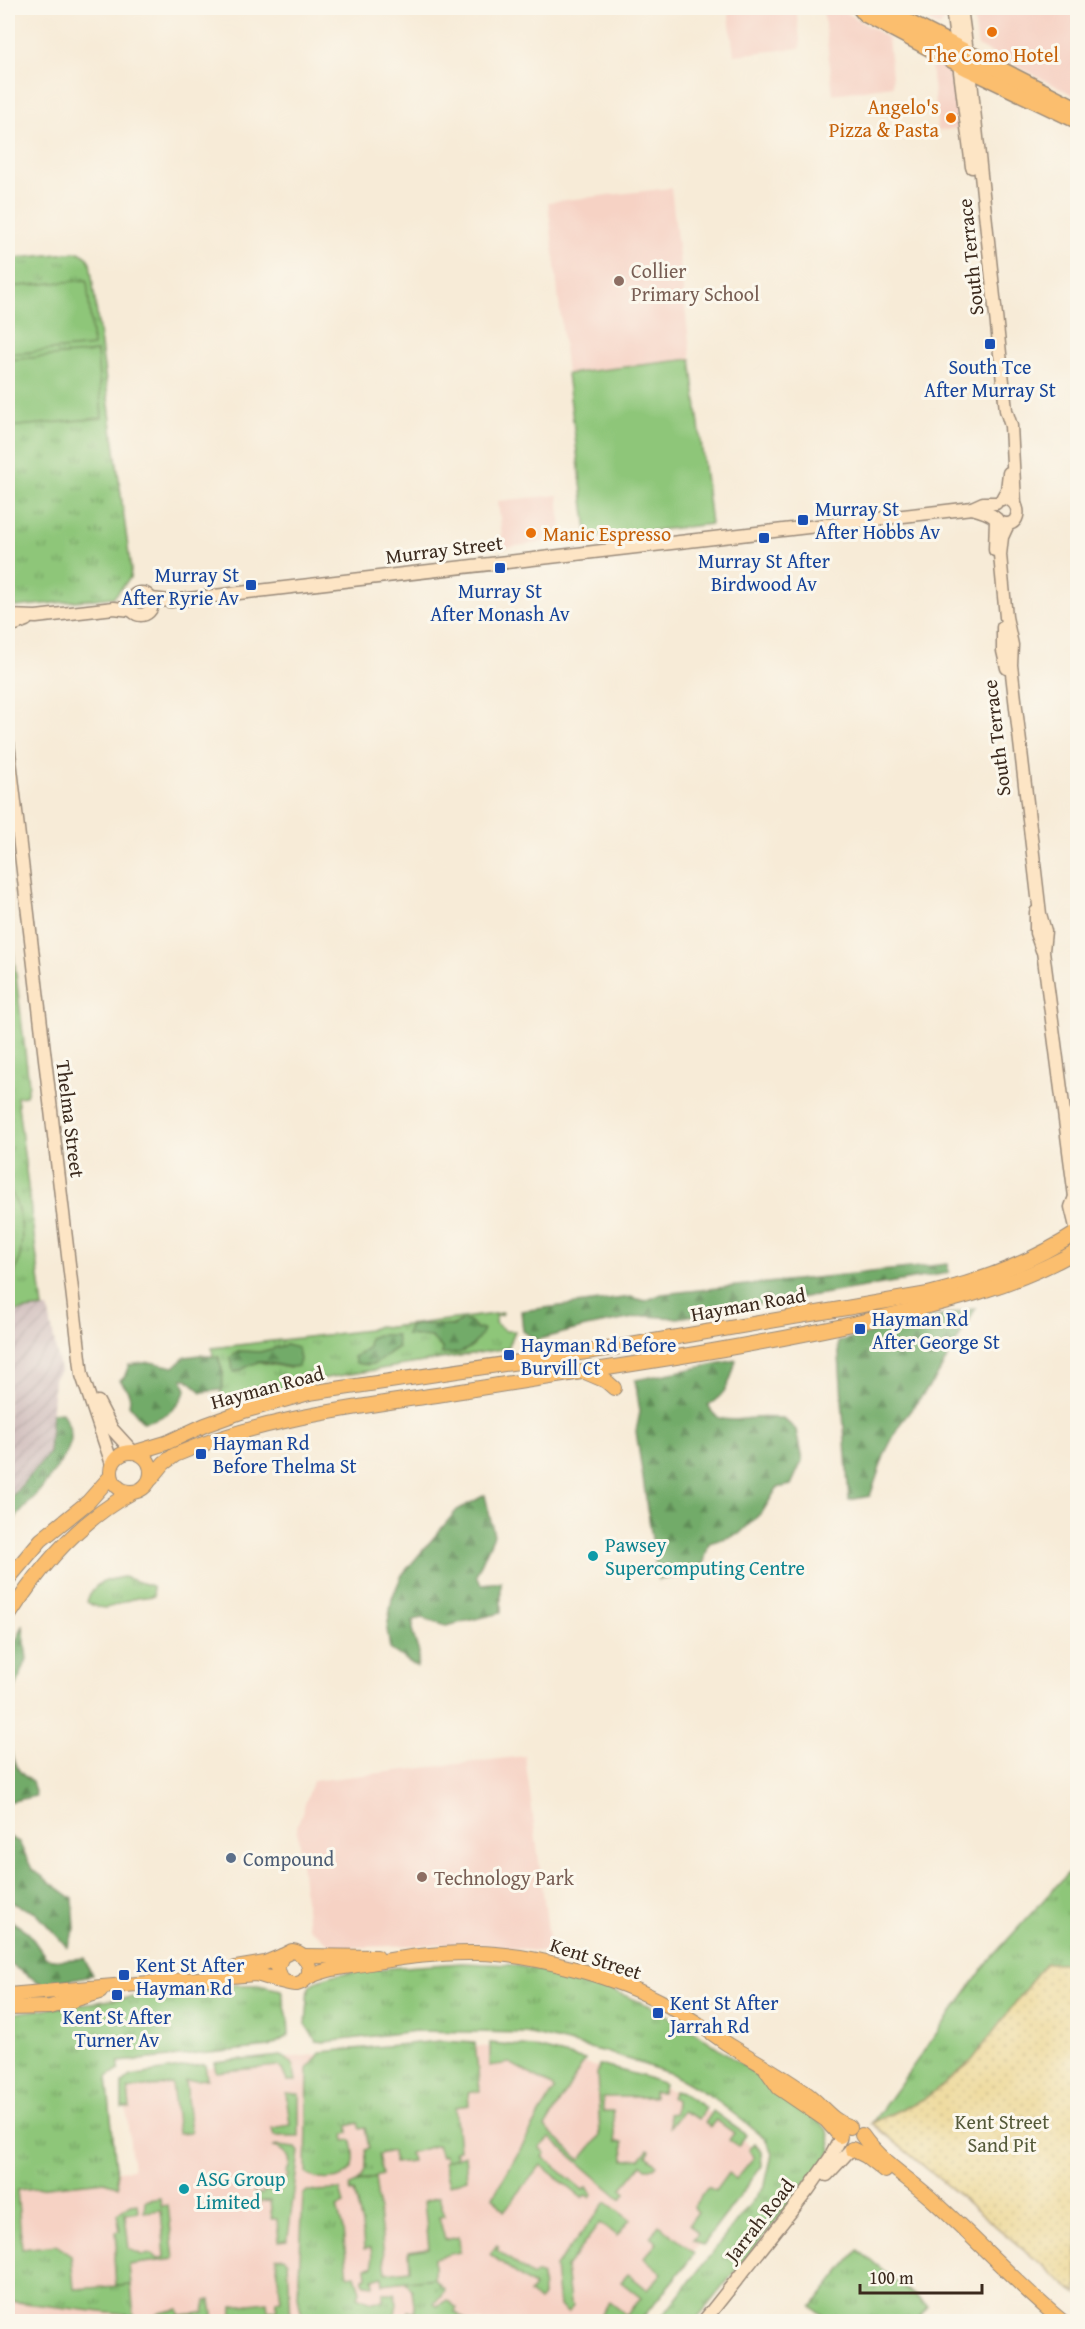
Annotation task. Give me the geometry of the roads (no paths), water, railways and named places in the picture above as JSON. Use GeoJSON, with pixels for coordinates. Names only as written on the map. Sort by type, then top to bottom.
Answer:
{"type":"FeatureCollection","features":[{"type":"Feature","properties":{"kind":"highway"},"geometry":{"type":"LineString","coordinates":[[860,8],[865,14],[1077,110]]}},
{"type":"Feature","properties":{"kind":"highway"},"geometry":{"type":"LineString","coordinates":[[880,8],[963,58],[1077,121]]}},
{"type":"Feature","properties":{"kind":"main road","name":"South Terrace"},"geometry":{"type":"LineString","coordinates":[[952,8],[963,58],[1006,410],[1011,426],[1015,503]]}},
{"type":"Feature","properties":{"kind":"main road","name":"South Terrace"},"geometry":{"type":"LineString","coordinates":[[961,8],[963,58],[1009,475],[1007,490],[999,501]]}},
{"type":"Feature","properties":{"kind":"main road"},"geometry":{"type":"LineString","coordinates":[[1009,499],[1015,503],[1018,510],[1017,516],[999,520],[993,510],[999,501],[1009,499]]}},
{"type":"Feature","properties":{"kind":"main road","name":"Murray Street"},"geometry":{"type":"LineString","coordinates":[[151,605],[972,508],[983,503],[999,501]]}},
{"type":"Feature","properties":{"kind":"main road","name":"Murray Street"},"geometry":{"type":"LineString","coordinates":[[972,508],[999,520]]}},
{"type":"Feature","properties":{"kind":"main road","name":"South Terrace"},"geometry":{"type":"LineString","coordinates":[[999,520],[994,545],[1004,633],[1003,651],[1008,673],[1036,914],[1036,933],[1043,951],[1076,1199],[1071,1207],[1077,1233]]}},
{"type":"Feature","properties":{"kind":"main road"},"geometry":{"type":"LineString","coordinates":[[141,593],[151,605],[142,616],[134,613],[130,605],[136,594],[141,593]]}},
{"type":"Feature","properties":{"kind":"main road"},"geometry":{"type":"LineString","coordinates":[[8,616],[36,617],[130,605]]}},
{"type":"Feature","properties":{"kind":"main road"},"geometry":{"type":"LineString","coordinates":[[8,627],[36,617]]}},
{"type":"Feature","properties":{"kind":"main road","name":"Thelma Street"},"geometry":{"type":"LineString","coordinates":[[8,743],[82,1374],[112,1470]]}},
{"type":"Feature","properties":{"kind":"main road","name":"Hayman Road"},"geometry":{"type":"LineString","coordinates":[[135,1452],[166,1443],[205,1425],[244,1411],[309,1392],[613,1348],[928,1294],[1016,1267],[1077,1233]]}},
{"type":"Feature","properties":{"kind":"main road","name":"Hayman Road"},"geometry":{"type":"LineString","coordinates":[[151,1479],[164,1463],[175,1455],[269,1425],[357,1408],[827,1329],[920,1309],[1015,1280],[1077,1250]]}},
{"type":"Feature","properties":{"kind":"main road","name":"Thelma Street"},"geometry":{"type":"LineString","coordinates":[[81,1356],[102,1413],[112,1429],[135,1452]]}},
{"type":"Feature","properties":{"kind":"main road"},"geometry":{"type":"LineString","coordinates":[[584,1371],[606,1381],[614,1388]]}},
{"type":"Feature","properties":{"kind":"main road"},"geometry":{"type":"LineString","coordinates":[[8,1580],[41,1540],[88,1502],[121,1455],[135,1452],[148,1461],[151,1466],[151,1479],[143,1489],[131,1493],[99,1512],[65,1543],[25,1589],[8,1617]]}},
{"type":"Feature","properties":{"kind":"main road"},"geometry":{"type":"LineString","coordinates":[[112,1470],[120,1490],[131,1493]]}},
{"type":"Feature","properties":{"kind":"main road"},"geometry":{"type":"LineString","coordinates":[[8,1995],[255,1974],[295,1984],[306,1978],[309,1966],[304,1956],[292,1951],[265,1963],[205,1977]]}},
{"type":"Feature","properties":{"kind":"main road","name":"Kent Street"},"geometry":{"type":"LineString","coordinates":[[304,1956],[394,1958],[476,1953],[544,1961],[609,1981],[660,2002],[766,2070],[793,2084],[812,2097],[837,2121],[843,2134]]}},
{"type":"Feature","properties":{"kind":"main road"},"geometry":{"type":"LineString","coordinates":[[282,1956],[277,1968],[282,1980]]}},
{"type":"Feature","properties":{"kind":"main road","name":"Kent Street"},"geometry":{"type":"LineString","coordinates":[[306,1978],[324,1969],[363,1965],[394,1958]]}},
{"type":"Feature","properties":{"kind":"main road"},"geometry":{"type":"LineString","coordinates":[[8,2008],[51,2007],[110,1988]]}},
{"type":"Feature","properties":{"kind":"main road"},"geometry":{"type":"LineString","coordinates":[[1055,2322],[915,2196],[866,2156],[844,2147],[843,2134],[859,2129],[882,2158],[920,2188],[1018,2283],[1063,2322]]}},
{"type":"Feature","properties":{"kind":"main road","name":"Jarrah Road"},"geometry":{"type":"LineString","coordinates":[[703,2322],[808,2190],[843,2134]]}},
{"type":"Feature","properties":{"kind":"main road"},"geometry":{"type":"LineString","coordinates":[[851,2149],[860,2144],[862,2135]]}},
{"type":"Feature","properties":{"kind":"main road","name":"Jarrah Road"},"geometry":{"type":"LineString","coordinates":[[711,2322],[834,2165],[851,2149]]}},
{"type":"Feature","properties":{"kind":"place","name":"The Como Hotel"},"geometry":{"type":"Point","coordinates":[992,32]}},
{"type":"Feature","properties":{"kind":"place","name":"Angelo's Pizza & Pasta"},"geometry":{"type":"Point","coordinates":[951,118]}},
{"type":"Feature","properties":{"kind":"place","name":"Collier Primary School"},"geometry":{"type":"Point","coordinates":[619,281]}},
{"type":"Feature","properties":{"kind":"place","name":"South Tce After Murray St"},"geometry":{"type":"Point","coordinates":[990,344]}},
{"type":"Feature","properties":{"kind":"place","name":"Murray St After Hobbs Av"},"geometry":{"type":"Point","coordinates":[803,520]}},
{"type":"Feature","properties":{"kind":"place","name":"Manic Espresso"},"geometry":{"type":"Point","coordinates":[531,533]}},
{"type":"Feature","properties":{"kind":"place","name":"Murray St After Birdwood Av"},"geometry":{"type":"Point","coordinates":[764,538]}},
{"type":"Feature","properties":{"kind":"place","name":"Murray St After Monash Av"},"geometry":{"type":"Point","coordinates":[500,568]}},
{"type":"Feature","properties":{"kind":"place","name":"Murray St After Ryrie Av"},"geometry":{"type":"Point","coordinates":[251,585]}},
{"type":"Feature","properties":{"kind":"place","name":"Hayman Rd After George St"},"geometry":{"type":"Point","coordinates":[860,1329]}},
{"type":"Feature","properties":{"kind":"place","name":"Hayman Rd Before Burvill Ct"},"geometry":{"type":"Point","coordinates":[509,1355]}},
{"type":"Feature","properties":{"kind":"place","name":"Hayman Rd Before Thelma St"},"geometry":{"type":"Point","coordinates":[201,1454]}},
{"type":"Feature","properties":{"kind":"place","name":"Pawsey Supercomputing Centre"},"geometry":{"type":"Point","coordinates":[593,1556]}},
{"type":"Feature","properties":{"kind":"place","name":"Compound"},"geometry":{"type":"Point","coordinates":[231,1858]}},
{"type":"Feature","properties":{"kind":"place","name":"Technology Park"},"geometry":{"type":"Point","coordinates":[422,1877]}},
{"type":"Feature","properties":{"kind":"place","name":"Kent St After Hayman Rd"},"geometry":{"type":"Point","coordinates":[124,1975]}},
{"type":"Feature","properties":{"kind":"place","name":"Kent St After Turner Av"},"geometry":{"type":"Point","coordinates":[117,1995]}},
{"type":"Feature","properties":{"kind":"place","name":"Kent St After Jarrah Rd"},"geometry":{"type":"Point","coordinates":[658,2013]}},
{"type":"Feature","properties":{"kind":"place","name":"ASG Group Limited"},"geometry":{"type":"Point","coordinates":[184,2189]}},
{"type":"Feature","properties":{"kind":"park label","name":"Kent Street Sand Pit"},"geometry":{"type":"Point","coordinates":[1002,2132]}}]}
